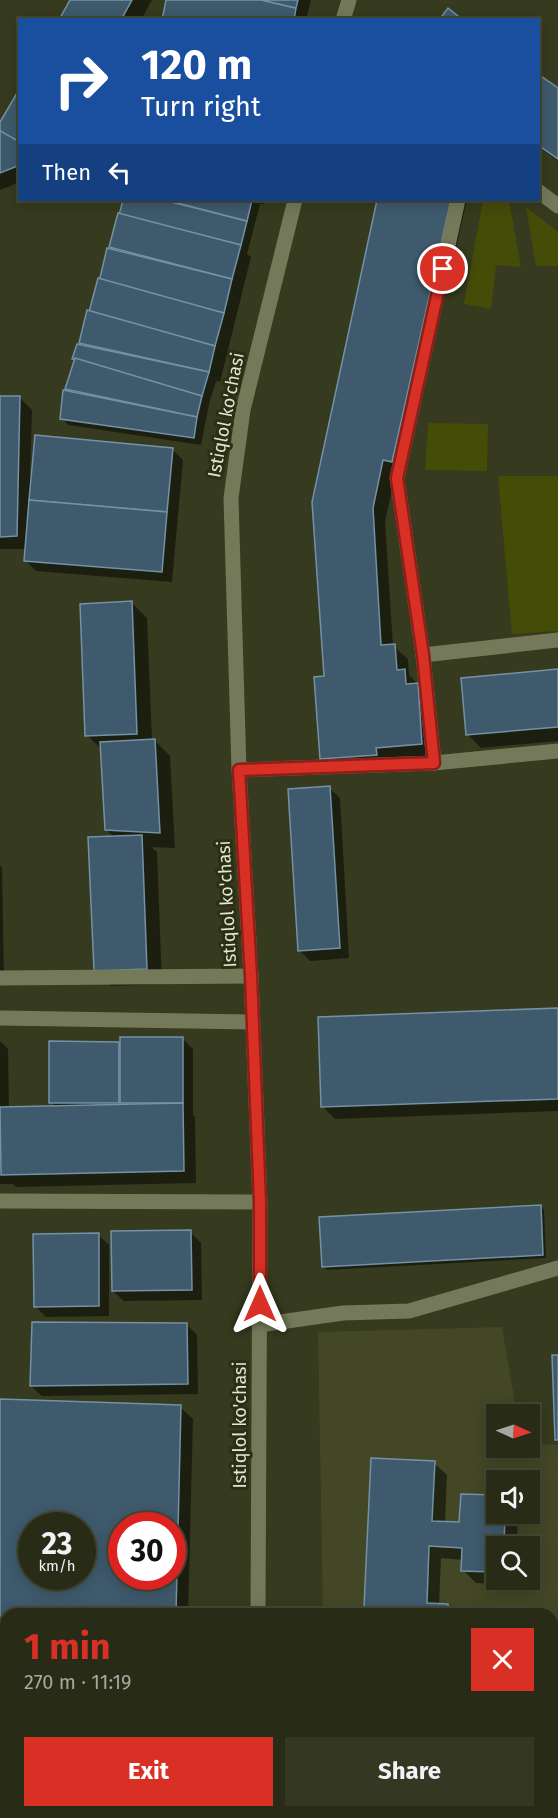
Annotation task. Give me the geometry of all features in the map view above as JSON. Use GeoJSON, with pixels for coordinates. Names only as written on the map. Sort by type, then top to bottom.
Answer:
{"type":"FeatureCollection","features":[{"type":"Feature","properties":{"kind":"street"},"geometry":{"type":"LineString","coordinates":[[344,18],[349,0]]}},
{"type":"Feature","properties":{"kind":"street"},"geometry":{"type":"LineString","coordinates":[[540,193],[558,206]]}},
{"type":"Feature","properties":{"kind":"street","name":"Istiqlol ko'chasi"},"geometry":{"type":"LineString","coordinates":[[258,1608],[260,1202],[251,976],[239,770],[231,498],[243,410],[295,201]]}},
{"type":"Feature","properties":{"kind":"street"},"geometry":{"type":"LineString","coordinates":[[434,763],[423,655],[397,478],[458,201]]}},
{"type":"Feature","properties":{"kind":"street"},"geometry":{"type":"LineString","coordinates":[[423,655],[558,640]]}},
{"type":"Feature","properties":{"kind":"street"},"geometry":{"type":"LineString","coordinates":[[239,770],[434,763],[558,751]]}},
{"type":"Feature","properties":{"kind":"street"},"geometry":{"type":"LineString","coordinates":[[0,978],[251,976]]}},
{"type":"Feature","properties":{"kind":"street"},"geometry":{"type":"LineString","coordinates":[[0,1018],[252,1022]]}},
{"type":"Feature","properties":{"kind":"street"},"geometry":{"type":"LineString","coordinates":[[0,1201],[260,1202]]}},
{"type":"Feature","properties":{"kind":"street"},"geometry":{"type":"LineString","coordinates":[[260,1325],[343,1313],[409,1311],[558,1268]]}},
{"type":"Feature","properties":{"kind":"shaded area"},"geometry":{"type":"Polygon","coordinates":[[[502,1327],[515,1404],[486,1404],[486,1458],[540,1458],[540,1444],[558,1445],[558,1608],[323,1608],[318,1332],[502,1327]]]}},
{"type":"Feature","properties":{"kind":"green space"},"geometry":{"type":"Polygon","coordinates":[[[483,201],[509,201],[521,267],[496,265],[491,309],[464,304],[483,201]]]}},
{"type":"Feature","properties":{"kind":"green space"},"geometry":{"type":"Polygon","coordinates":[[[526,207],[558,232],[558,266],[536,266],[526,207]]]}},
{"type":"Feature","properties":{"kind":"green space"},"geometry":{"type":"Polygon","coordinates":[[[428,423],[488,424],[487,471],[425,470],[428,423]]]}},
{"type":"Feature","properties":{"kind":"green space"},"geometry":{"type":"Polygon","coordinates":[[[498,476],[558,476],[558,631],[512,634],[498,476]]]}},
{"type":"Feature","properties":{"kind":"building"},"geometry":{"type":"Polygon","coordinates":[[[70,0],[132,0],[122,18],[60,18],[70,0]]]}},
{"type":"Feature","properties":{"kind":"building"},"geometry":{"type":"Polygon","coordinates":[[[166,0],[263,0],[296,8],[294,18],[162,18],[166,0]]]}},
{"type":"Feature","properties":{"kind":"building"},"geometry":{"type":"Polygon","coordinates":[[[261,0],[298,0],[296,8],[261,0]]]}},
{"type":"Feature","properties":{"kind":"building"},"geometry":{"type":"Polygon","coordinates":[[[448,8],[460,18],[440,18],[448,8]]]}},
{"type":"Feature","properties":{"kind":"building"},"geometry":{"type":"Polygon","coordinates":[[[540,75],[558,88],[558,159],[540,146],[540,75]]]}},
{"type":"Feature","properties":{"kind":"building"},"geometry":{"type":"Polygon","coordinates":[[[18,91],[18,143],[0,132],[0,122],[18,91]]]}},
{"type":"Feature","properties":{"kind":"building"},"geometry":{"type":"Polygon","coordinates":[[[0,131],[18,141],[18,166],[0,173],[0,131]]]}},
{"type":"Feature","properties":{"kind":"building"},"geometry":{"type":"Polygon","coordinates":[[[123,201],[167,201],[247,221],[241,245],[119,215],[123,201]]]}},
{"type":"Feature","properties":{"kind":"building"},"geometry":{"type":"Polygon","coordinates":[[[170,201],[252,201],[247,221],[170,201]]]}},
{"type":"Feature","properties":{"kind":"building"},"geometry":{"type":"Polygon","coordinates":[[[377,201],[451,201],[392,462],[383,460],[373,508],[381,645],[395,644],[397,670],[405,669],[406,684],[418,683],[422,744],[376,748],[377,755],[320,759],[314,677],[324,676],[312,502],[377,201]]]}},
{"type":"Feature","properties":{"kind":"building"},"geometry":{"type":"Polygon","coordinates":[[[118,213],[241,245],[232,279],[109,247],[118,213]]]}},
{"type":"Feature","properties":{"kind":"building"},"geometry":{"type":"Polygon","coordinates":[[[107,248],[232,279],[224,313],[99,282],[107,248]]]}},
{"type":"Feature","properties":{"kind":"building"},"geometry":{"type":"Polygon","coordinates":[[[98,278],[224,313],[215,346],[89,312],[98,278]]]}},
{"type":"Feature","properties":{"kind":"building"},"geometry":{"type":"Polygon","coordinates":[[[87,310],[215,346],[209,372],[79,343],[87,310]]]}},
{"type":"Feature","properties":{"kind":"building"},"geometry":{"type":"Polygon","coordinates":[[[77,344],[209,372],[202,396],[72,359],[77,344]]]}},
{"type":"Feature","properties":{"kind":"building"},"geometry":{"type":"Polygon","coordinates":[[[75,358],[202,396],[197,417],[65,389],[75,358]]]}},
{"type":"Feature","properties":{"kind":"building"},"geometry":{"type":"Polygon","coordinates":[[[63,390],[197,417],[194,438],[60,419],[63,390]]]}},
{"type":"Feature","properties":{"kind":"building"},"geometry":{"type":"Polygon","coordinates":[[[0,396],[20,396],[17,536],[0,537],[0,396]]]}},
{"type":"Feature","properties":{"kind":"building"},"geometry":{"type":"Polygon","coordinates":[[[35,435],[173,448],[167,512],[29,500],[35,435]]]}},
{"type":"Feature","properties":{"kind":"building"},"geometry":{"type":"Polygon","coordinates":[[[29,500],[167,512],[162,572],[24,561],[29,500]]]}},
{"type":"Feature","properties":{"kind":"building"},"geometry":{"type":"Polygon","coordinates":[[[132,601],[137,734],[85,736],[80,604],[132,601]]]}},
{"type":"Feature","properties":{"kind":"building"},"geometry":{"type":"Polygon","coordinates":[[[558,669],[558,727],[466,735],[461,678],[558,669]]]}},
{"type":"Feature","properties":{"kind":"building"},"geometry":{"type":"Polygon","coordinates":[[[155,739],[160,833],[105,830],[100,742],[155,739]]]}},
{"type":"Feature","properties":{"kind":"building"},"geometry":{"type":"Polygon","coordinates":[[[330,786],[340,948],[298,951],[288,789],[330,786]]]}},
{"type":"Feature","properties":{"kind":"building"},"geometry":{"type":"Polygon","coordinates":[[[142,835],[147,969],[94,971],[88,837],[142,835]]]}},
{"type":"Feature","properties":{"kind":"building"},"geometry":{"type":"Polygon","coordinates":[[[558,1008],[558,1099],[321,1107],[318,1017],[558,1008]]]}},
{"type":"Feature","properties":{"kind":"building"},"geometry":{"type":"Polygon","coordinates":[[[120,1037],[183,1037],[183,1103],[120,1103],[120,1037]]]}},
{"type":"Feature","properties":{"kind":"building"},"geometry":{"type":"Polygon","coordinates":[[[49,1041],[119,1042],[119,1103],[49,1103],[49,1041]]]}},
{"type":"Feature","properties":{"kind":"building"},"geometry":{"type":"Polygon","coordinates":[[[183,1103],[184,1171],[1,1175],[0,1107],[183,1103]]]}},
{"type":"Feature","properties":{"kind":"building"},"geometry":{"type":"Polygon","coordinates":[[[541,1205],[543,1255],[322,1267],[319,1217],[541,1205]]]}},
{"type":"Feature","properties":{"kind":"building"},"geometry":{"type":"Polygon","coordinates":[[[191,1230],[192,1290],[112,1291],[111,1231],[191,1230]]]}},
{"type":"Feature","properties":{"kind":"building"},"geometry":{"type":"Polygon","coordinates":[[[99,1233],[99,1306],[34,1307],[33,1234],[99,1233]]]}},
{"type":"Feature","properties":{"kind":"building"},"geometry":{"type":"Polygon","coordinates":[[[32,1322],[187,1323],[188,1384],[30,1386],[32,1322]]]}},
{"type":"Feature","properties":{"kind":"building"},"geometry":{"type":"Polygon","coordinates":[[[552,1355],[558,1355],[558,1440],[555,1440],[552,1355]]]}},
{"type":"Feature","properties":{"kind":"building"},"geometry":{"type":"Polygon","coordinates":[[[0,1399],[181,1405],[178,1512],[108,1512],[108,1590],[177,1590],[176,1608],[0,1608],[0,1399]]]}},
{"type":"Feature","properties":{"kind":"building"},"geometry":{"type":"Polygon","coordinates":[[[371,1458],[435,1461],[432,1521],[459,1522],[461,1494],[486,1495],[486,1524],[505,1524],[504,1536],[486,1536],[486,1572],[461,1571],[462,1548],[429,1546],[427,1603],[448,1604],[448,1608],[364,1607],[371,1458]]]}},
{"type":"Feature","properties":{"kind":"route"},"geometry":{"type":"LineString","coordinates":[[260,1304],[260,1202],[251,976],[239,770],[434,763],[423,655],[397,478],[443,269]]}}]}
